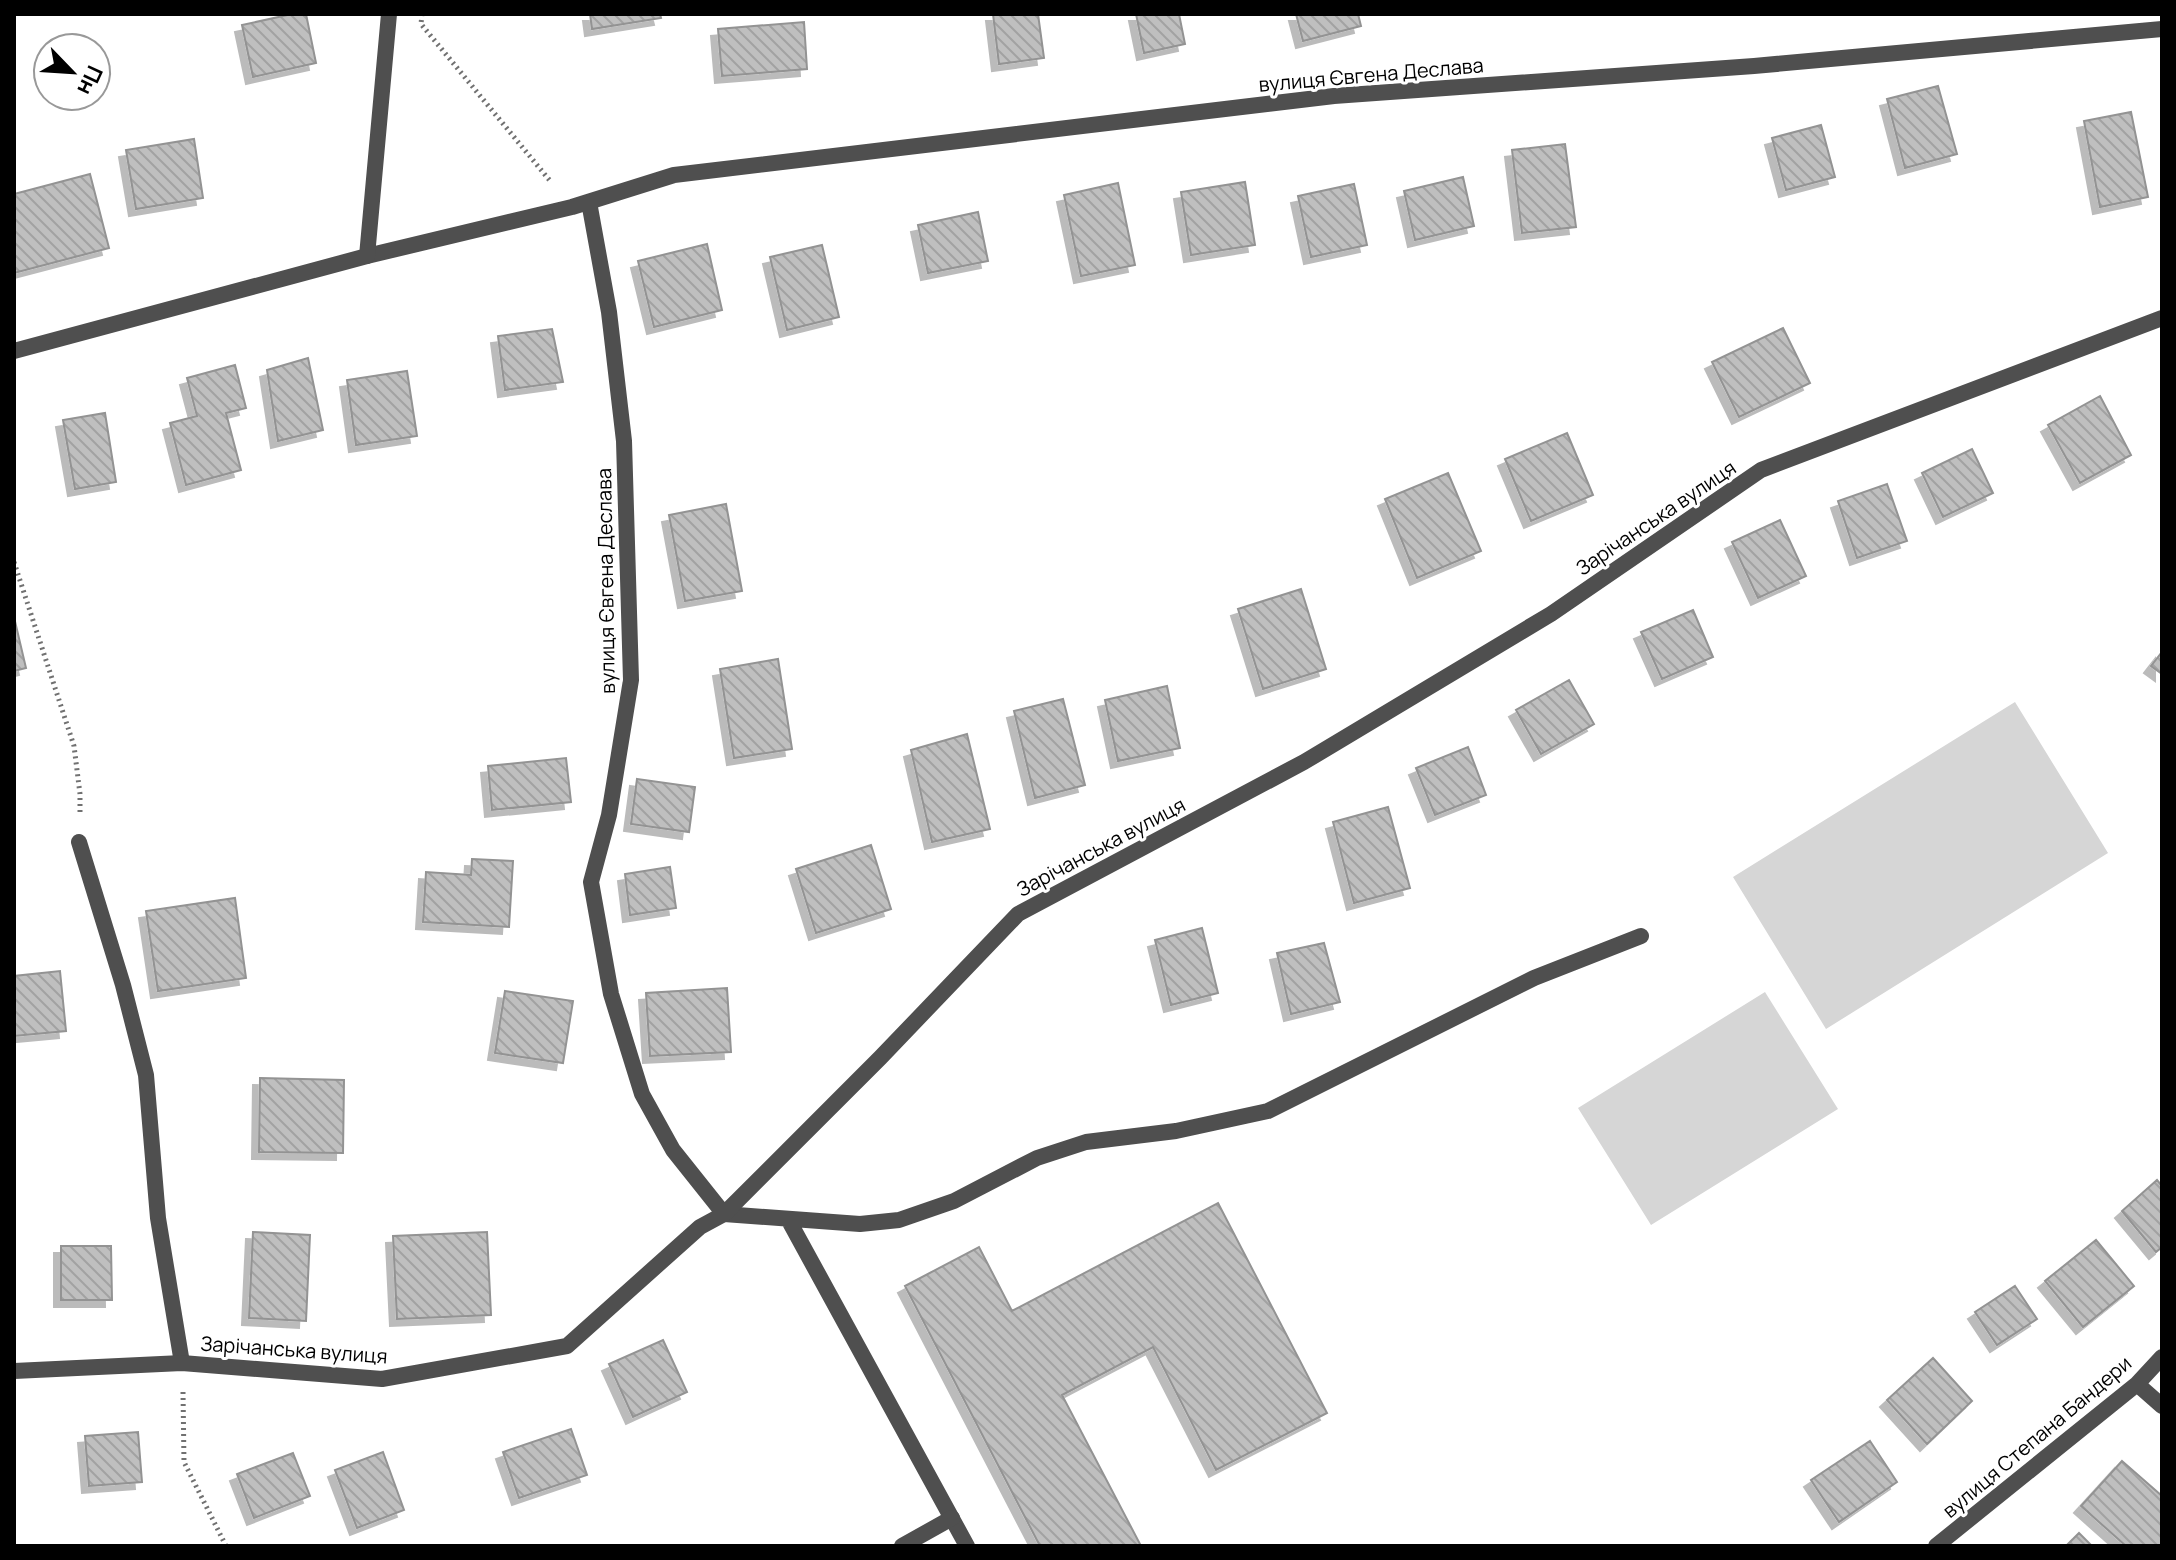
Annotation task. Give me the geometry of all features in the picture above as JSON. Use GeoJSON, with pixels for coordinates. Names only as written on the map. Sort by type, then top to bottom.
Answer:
{"type":"FeatureCollection","features":[{"type":"Feature","properties":{"kind":"street"},"geometry":{"type":"LineString","coordinates":[[367,256],[389,14]]}},
{"type":"Feature","properties":{"kind":"street","name":"вулиця Євгена Деслава"},"geometry":{"type":"LineString","coordinates":[[14,351],[367,256],[572,207],[674,175],[1334,96],[1754,66],[2162,29]]}},
{"type":"Feature","properties":{"kind":"street","name":"вулиця Євгена Деслава"},"geometry":{"type":"LineString","coordinates":[[589,202],[609,312],[624,441],[631,680],[609,815],[591,882],[611,994],[642,1094],[673,1150],[724,1214]]}},
{"type":"Feature","properties":{"kind":"street","name":"Зарічанська вулиця"},"geometry":{"type":"LineString","coordinates":[[14,1371],[182,1363],[382,1379],[567,1346],[700,1227],[724,1214],[1018,914],[1304,762],[1551,614],[1761,470],[2162,318]]}},
{"type":"Feature","properties":{"kind":"street"},"geometry":{"type":"LineString","coordinates":[[79,842],[123,985],[146,1075],[158,1218],[182,1363]]}},
{"type":"Feature","properties":{"kind":"street"},"geometry":{"type":"LineString","coordinates":[[724,1214],[860,1224],[899,1220],[954,1201],[1037,1158],[1086,1142],[1176,1131],[1268,1111],[1534,978],[1641,936]]}},
{"type":"Feature","properties":{"kind":"street"},"geometry":{"type":"LineString","coordinates":[[788,1219],[967,1546]]}},
{"type":"Feature","properties":{"kind":"street","name":"вулиця Степана Бандери"},"geometry":{"type":"LineString","coordinates":[[1936,1546],[2137,1384],[2162,1357]]}},
{"type":"Feature","properties":{"kind":"street"},"geometry":{"type":"LineString","coordinates":[[2137,1384],[2162,1406]]}},
{"type":"Feature","properties":{"kind":"street"},"geometry":{"type":"LineString","coordinates":[[902,1546],[952,1518]]}},
{"type":"Feature","properties":{"kind":"path"},"geometry":{"type":"LineString","coordinates":[[422,14],[421,24],[572,207]]}},
{"type":"Feature","properties":{"kind":"path"},"geometry":{"type":"LineString","coordinates":[[14,562],[74,746],[80,794],[79,842]]}},
{"type":"Feature","properties":{"kind":"path"},"geometry":{"type":"LineString","coordinates":[[182,1363],[184,1462],[226,1546]]}},
{"type":"Feature","properties":{"kind":"shaded area"},"geometry":{"type":"Polygon","coordinates":[[[2015,702],[2108,853],[1826,1029],[1733,877],[2015,702]]]}},
{"type":"Feature","properties":{"kind":"shaded area"},"geometry":{"type":"Polygon","coordinates":[[[1765,992],[1838,1109],[1651,1225],[1578,1108],[1765,992]]]}},
{"type":"Feature","properties":{"kind":"building"},"geometry":{"type":"Polygon","coordinates":[[[306,14],[316,63],[253,77],[242,25],[306,14]]]}},
{"type":"Feature","properties":{"kind":"building"},"geometry":{"type":"Polygon","coordinates":[[[590,14],[660,14],[661,18],[592,29],[590,14]]]}},
{"type":"Feature","properties":{"kind":"building"},"geometry":{"type":"Polygon","coordinates":[[[993,14],[1038,14],[1044,58],[999,64],[993,14]]]}},
{"type":"Feature","properties":{"kind":"building"},"geometry":{"type":"Polygon","coordinates":[[[1136,14],[1179,14],[1185,44],[1144,53],[1136,14]]]}},
{"type":"Feature","properties":{"kind":"building"},"geometry":{"type":"Polygon","coordinates":[[[1296,14],[1358,14],[1361,26],[1303,41],[1296,14]]]}},
{"type":"Feature","properties":{"kind":"building"},"geometry":{"type":"Polygon","coordinates":[[[804,22],[807,69],[722,76],[718,29],[804,22]]]}},
{"type":"Feature","properties":{"kind":"building"},"geometry":{"type":"Polygon","coordinates":[[[1938,86],[1957,154],[1905,168],[1887,99],[1938,86]]]}},
{"type":"Feature","properties":{"kind":"building"},"geometry":{"type":"Polygon","coordinates":[[[2131,112],[2148,197],[2100,207],[2084,121],[2131,112]]]}},
{"type":"Feature","properties":{"kind":"building"},"geometry":{"type":"Polygon","coordinates":[[[1821,125],[1835,177],[1786,190],[1772,138],[1821,125]]]}},
{"type":"Feature","properties":{"kind":"building"},"geometry":{"type":"Polygon","coordinates":[[[194,139],[203,198],[136,209],[126,150],[194,139]]]}},
{"type":"Feature","properties":{"kind":"building"},"geometry":{"type":"Polygon","coordinates":[[[1565,144],[1576,227],[1522,233],[1512,150],[1565,144]]]}},
{"type":"Feature","properties":{"kind":"building"},"geometry":{"type":"Polygon","coordinates":[[[90,174],[109,248],[14,273],[14,194],[90,174]]]}},
{"type":"Feature","properties":{"kind":"building"},"geometry":{"type":"Polygon","coordinates":[[[1463,177],[1474,226],[1415,240],[1404,191],[1463,177]]]}},
{"type":"Feature","properties":{"kind":"building"},"geometry":{"type":"Polygon","coordinates":[[[1245,182],[1255,245],[1191,255],[1181,192],[1245,182]]]}},
{"type":"Feature","properties":{"kind":"building"},"geometry":{"type":"Polygon","coordinates":[[[1118,183],[1135,265],[1081,276],[1064,195],[1118,183]]]}},
{"type":"Feature","properties":{"kind":"building"},"geometry":{"type":"Polygon","coordinates":[[[1354,184],[1367,245],[1311,257],[1298,196],[1354,184]]]}},
{"type":"Feature","properties":{"kind":"building"},"geometry":{"type":"Polygon","coordinates":[[[978,212],[988,261],[928,273],[918,225],[978,212]]]}},
{"type":"Feature","properties":{"kind":"building"},"geometry":{"type":"Polygon","coordinates":[[[707,244],[722,310],[654,327],[638,261],[707,244]]]}},
{"type":"Feature","properties":{"kind":"building"},"geometry":{"type":"Polygon","coordinates":[[[822,245],[839,317],[787,330],[770,257],[822,245]]]}},
{"type":"Feature","properties":{"kind":"building"},"geometry":{"type":"Polygon","coordinates":[[[1783,328],[1810,383],[1739,417],[1712,362],[1783,328]]]}},
{"type":"Feature","properties":{"kind":"building"},"geometry":{"type":"Polygon","coordinates":[[[552,329],[563,382],[505,390],[498,336],[552,329]]]}},
{"type":"Feature","properties":{"kind":"building"},"geometry":{"type":"Polygon","coordinates":[[[308,358],[323,430],[278,441],[267,370],[308,358]]]}},
{"type":"Feature","properties":{"kind":"building"},"geometry":{"type":"Polygon","coordinates":[[[235,365],[246,408],[226,413],[241,470],[186,485],[170,423],[197,416],[187,378],[235,365]]]}},
{"type":"Feature","properties":{"kind":"building"},"geometry":{"type":"Polygon","coordinates":[[[407,371],[417,436],[356,445],[347,380],[407,371]]]}},
{"type":"Feature","properties":{"kind":"building"},"geometry":{"type":"Polygon","coordinates":[[[2100,396],[2131,455],[2080,483],[2048,425],[2100,396]]]}},
{"type":"Feature","properties":{"kind":"building"},"geometry":{"type":"Polygon","coordinates":[[[105,413],[116,482],[75,489],[63,420],[105,413]]]}},
{"type":"Feature","properties":{"kind":"building"},"geometry":{"type":"Polygon","coordinates":[[[1567,433],[1593,495],[1531,521],[1505,459],[1567,433]]]}},
{"type":"Feature","properties":{"kind":"building"},"geometry":{"type":"Polygon","coordinates":[[[1972,449],[1993,493],[1943,517],[1922,473],[1972,449]]]}},
{"type":"Feature","properties":{"kind":"building"},"geometry":{"type":"Polygon","coordinates":[[[1448,473],[1481,551],[1417,578],[1385,499],[1448,473]]]}},
{"type":"Feature","properties":{"kind":"building"},"geometry":{"type":"Polygon","coordinates":[[[1887,484],[1907,541],[1857,558],[1838,501],[1887,484]]]}},
{"type":"Feature","properties":{"kind":"building"},"geometry":{"type":"Polygon","coordinates":[[[726,504],[742,591],[685,601],[669,515],[726,504]]]}},
{"type":"Feature","properties":{"kind":"building"},"geometry":{"type":"Polygon","coordinates":[[[1780,520],[1806,576],[1758,598],[1732,542],[1780,520]]]}},
{"type":"Feature","properties":{"kind":"building"},"geometry":{"type":"Polygon","coordinates":[[[1301,589],[1326,669],[1263,689],[1238,609],[1301,589]]]}},
{"type":"Feature","properties":{"kind":"building"},"geometry":{"type":"Polygon","coordinates":[[[1693,610],[1713,657],[1662,679],[1641,632],[1693,610]]]}},
{"type":"Feature","properties":{"kind":"building"},"geometry":{"type":"Polygon","coordinates":[[[14,617],[26,668],[14,671],[14,617]]]}},
{"type":"Feature","properties":{"kind":"building"},"geometry":{"type":"Polygon","coordinates":[[[2162,652],[2162,674],[2151,666],[2162,652]]]}},
{"type":"Feature","properties":{"kind":"building"},"geometry":{"type":"Polygon","coordinates":[[[778,659],[792,749],[734,758],[720,669],[778,659]]]}},
{"type":"Feature","properties":{"kind":"building"},"geometry":{"type":"Polygon","coordinates":[[[1569,680],[1594,724],[1541,754],[1516,710],[1569,680]]]}},
{"type":"Feature","properties":{"kind":"building"},"geometry":{"type":"Polygon","coordinates":[[[1167,686],[1180,748],[1118,761],[1105,700],[1167,686]]]}},
{"type":"Feature","properties":{"kind":"building"},"geometry":{"type":"Polygon","coordinates":[[[1063,699],[1085,785],[1035,798],[1014,711],[1063,699]]]}},
{"type":"Feature","properties":{"kind":"building"},"geometry":{"type":"Polygon","coordinates":[[[967,734],[990,829],[932,842],[911,750],[967,734]]]}},
{"type":"Feature","properties":{"kind":"building"},"geometry":{"type":"Polygon","coordinates":[[[1468,747],[1486,795],[1435,815],[1416,768],[1468,747]]]}},
{"type":"Feature","properties":{"kind":"building"},"geometry":{"type":"Polygon","coordinates":[[[566,758],[571,802],[492,810],[488,766],[566,758]]]}},
{"type":"Feature","properties":{"kind":"building"},"geometry":{"type":"Polygon","coordinates":[[[637,779],[695,787],[689,832],[631,824],[637,779]]]}},
{"type":"Feature","properties":{"kind":"building"},"geometry":{"type":"Polygon","coordinates":[[[1388,807],[1410,888],[1354,903],[1333,822],[1388,807]]]}},
{"type":"Feature","properties":{"kind":"building"},"geometry":{"type":"Polygon","coordinates":[[[871,845],[891,909],[816,933],[796,869],[871,845]]]}},
{"type":"Feature","properties":{"kind":"building"},"geometry":{"type":"Polygon","coordinates":[[[472,859],[513,861],[509,927],[423,922],[426,872],[471,875],[472,859]]]}},
{"type":"Feature","properties":{"kind":"building"},"geometry":{"type":"Polygon","coordinates":[[[670,867],[676,908],[630,915],[625,874],[670,867]]]}},
{"type":"Feature","properties":{"kind":"building"},"geometry":{"type":"Polygon","coordinates":[[[235,898],[246,978],[158,991],[146,911],[235,898]]]}},
{"type":"Feature","properties":{"kind":"building"},"geometry":{"type":"Polygon","coordinates":[[[1202,928],[1218,993],[1171,1005],[1155,940],[1202,928]]]}},
{"type":"Feature","properties":{"kind":"building"},"geometry":{"type":"Polygon","coordinates":[[[1324,943],[1340,1002],[1291,1014],[1277,953],[1324,943]]]}},
{"type":"Feature","properties":{"kind":"building"},"geometry":{"type":"Polygon","coordinates":[[[60,971],[66,1031],[14,1036],[14,976],[60,971]]]}},
{"type":"Feature","properties":{"kind":"building"},"geometry":{"type":"Polygon","coordinates":[[[727,988],[731,1052],[650,1056],[646,993],[727,988]]]}},
{"type":"Feature","properties":{"kind":"building"},"geometry":{"type":"Polygon","coordinates":[[[505,991],[573,1001],[563,1063],[495,1053],[505,991]]]}},
{"type":"Feature","properties":{"kind":"building"},"geometry":{"type":"Polygon","coordinates":[[[260,1078],[344,1080],[343,1153],[259,1152],[260,1078]]]}},
{"type":"Feature","properties":{"kind":"building"},"geometry":{"type":"Polygon","coordinates":[[[2157,1180],[2162,1186],[2162,1247],[2156,1252],[2122,1211],[2157,1180]]]}},
{"type":"Feature","properties":{"kind":"building"},"geometry":{"type":"Polygon","coordinates":[[[1218,1203],[1327,1413],[1216,1470],[1153,1347],[1062,1395],[1141,1546],[1040,1546],[905,1286],[979,1247],[1012,1311],[1218,1203]]]}},
{"type":"Feature","properties":{"kind":"building"},"geometry":{"type":"Polygon","coordinates":[[[253,1232],[310,1235],[306,1321],[249,1318],[253,1232]]]}},
{"type":"Feature","properties":{"kind":"building"},"geometry":{"type":"Polygon","coordinates":[[[487,1232],[491,1315],[397,1319],[393,1236],[487,1232]]]}},
{"type":"Feature","properties":{"kind":"building"},"geometry":{"type":"Polygon","coordinates":[[[2096,1240],[2134,1286],[2083,1327],[2045,1281],[2096,1240]]]}},
{"type":"Feature","properties":{"kind":"building"},"geometry":{"type":"Polygon","coordinates":[[[61,1246],[111,1246],[112,1300],[61,1300],[61,1246]]]}},
{"type":"Feature","properties":{"kind":"building"},"geometry":{"type":"Polygon","coordinates":[[[2015,1286],[2037,1319],[1997,1345],[1975,1312],[2015,1286]]]}},
{"type":"Feature","properties":{"kind":"building"},"geometry":{"type":"Polygon","coordinates":[[[663,1340],[687,1392],[633,1417],[609,1364],[663,1340]]]}},
{"type":"Feature","properties":{"kind":"building"},"geometry":{"type":"Polygon","coordinates":[[[1933,1358],[1972,1401],[1927,1444],[1887,1400],[1933,1358]]]}},
{"type":"Feature","properties":{"kind":"building"},"geometry":{"type":"Polygon","coordinates":[[[571,1429],[587,1475],[519,1498],[503,1452],[571,1429]]]}},
{"type":"Feature","properties":{"kind":"building"},"geometry":{"type":"Polygon","coordinates":[[[138,1432],[142,1482],[89,1486],[85,1436],[138,1432]]]}},
{"type":"Feature","properties":{"kind":"building"},"geometry":{"type":"Polygon","coordinates":[[[1870,1441],[1897,1482],[1839,1522],[1811,1480],[1870,1441]]]}},
{"type":"Feature","properties":{"kind":"building"},"geometry":{"type":"Polygon","coordinates":[[[383,1452],[404,1510],[357,1528],[335,1470],[383,1452]]]}},
{"type":"Feature","properties":{"kind":"building"},"geometry":{"type":"Polygon","coordinates":[[[293,1453],[310,1496],[254,1518],[237,1474],[293,1453]]]}},
{"type":"Feature","properties":{"kind":"building"},"geometry":{"type":"Polygon","coordinates":[[[2122,1461],[2162,1496],[2162,1546],[2126,1546],[2081,1506],[2122,1461]]]}},
{"type":"Feature","properties":{"kind":"building"},"geometry":{"type":"Polygon","coordinates":[[[2079,1533],[2092,1546],[2066,1546],[2079,1533]]]}}]}
